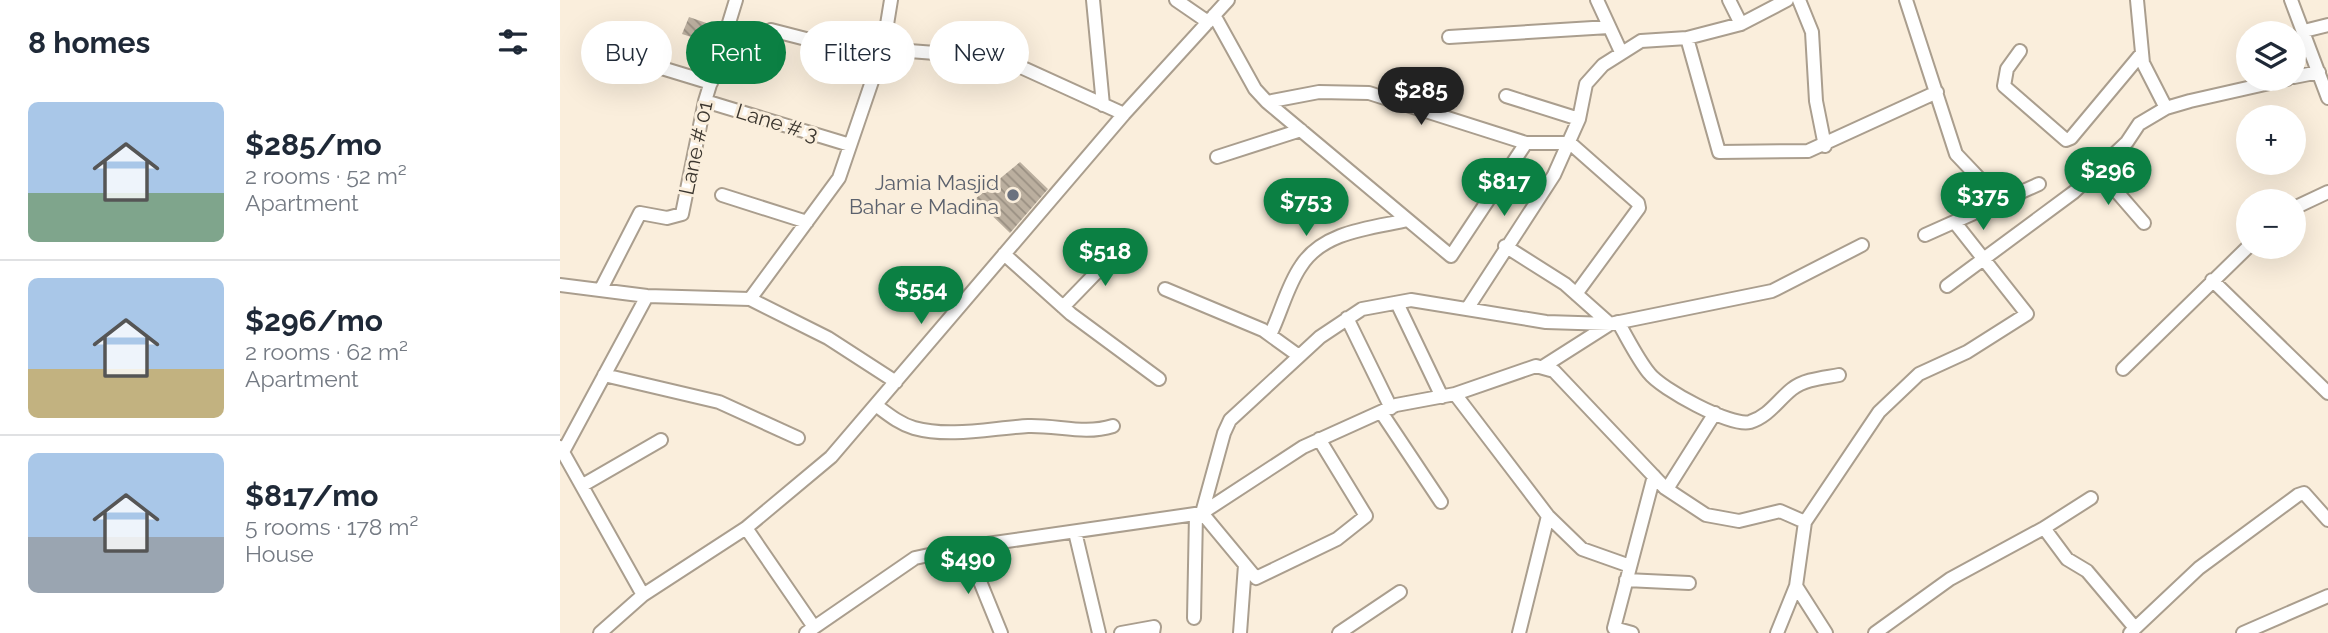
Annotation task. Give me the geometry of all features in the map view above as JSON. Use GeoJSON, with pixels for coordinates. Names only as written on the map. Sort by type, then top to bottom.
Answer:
{"type":"FeatureCollection","features":[{"type":"Feature","properties":{"kind":"street","name":"Lane # 01"},"geometry":{"type":"LineString","coordinates":[[730,21],[736,0]]}},
{"type":"Feature","properties":{"kind":"street"},"geometry":{"type":"LineString","coordinates":[[888,21],[891,0]]}},
{"type":"Feature","properties":{"kind":"street"},"geometry":{"type":"LineString","coordinates":[[1093,0],[1103,105]]}},
{"type":"Feature","properties":{"kind":"street"},"geometry":{"type":"LineString","coordinates":[[1176,0],[1211,18],[1255,89],[1267,102],[1451,256],[1526,144]]}},
{"type":"Feature","properties":{"kind":"street"},"geometry":{"type":"LineString","coordinates":[[600,633],[643,595],[746,528],[831,457],[1124,114],[1228,0]]}},
{"type":"Feature","properties":{"kind":"street"},"geometry":{"type":"LineString","coordinates":[[1597,0],[1621,52]]}},
{"type":"Feature","properties":{"kind":"street"},"geometry":{"type":"LineString","coordinates":[[1729,0],[1741,24]]}},
{"type":"Feature","properties":{"kind":"street"},"geometry":{"type":"LineString","coordinates":[[1466,309],[1554,175],[1579,119],[1586,84],[1621,52],[1641,41],[1687,38],[1741,24],[1787,0]]}},
{"type":"Feature","properties":{"kind":"street"},"geometry":{"type":"LineString","coordinates":[[1799,0],[1812,32],[1815,101],[1825,146]]}},
{"type":"Feature","properties":{"kind":"street"},"geometry":{"type":"LineString","coordinates":[[1906,0],[1956,154],[1995,195]]}},
{"type":"Feature","properties":{"kind":"street"},"geometry":{"type":"LineString","coordinates":[[2137,0],[2143,63],[2165,108]]}},
{"type":"Feature","properties":{"kind":"street"},"geometry":{"type":"LineString","coordinates":[[2291,0],[2300,21]]}},
{"type":"Feature","properties":{"kind":"street"},"geometry":{"type":"LineString","coordinates":[[2306,30],[2328,24]]}},
{"type":"Feature","properties":{"kind":"street"},"geometry":{"type":"LineString","coordinates":[[1449,37],[1609,27]]}},
{"type":"Feature","properties":{"kind":"street"},"geometry":{"type":"LineString","coordinates":[[2306,36],[2328,98]]}},
{"type":"Feature","properties":{"kind":"street"},"geometry":{"type":"LineString","coordinates":[[1687,38],[1719,152],[1808,151],[1825,146],[1937,92]]}},
{"type":"Feature","properties":{"kind":"street"},"geometry":{"type":"LineString","coordinates":[[2020,51],[2007,69],[2004,86],[2066,140],[2071,138],[2142,54]]}},
{"type":"Feature","properties":{"kind":"street"},"geometry":{"type":"LineString","coordinates":[[915,55],[1001,58],[1124,114]]}},
{"type":"Feature","properties":{"kind":"street"},"geometry":{"type":"LineString","coordinates":[[2306,75],[2319,72]]}},
{"type":"Feature","properties":{"kind":"street","name":"Lane # 01"},"geometry":{"type":"LineString","coordinates":[[601,289],[640,213],[667,218],[682,214],[711,84]]}},
{"type":"Feature","properties":{"kind":"street"},"geometry":{"type":"LineString","coordinates":[[750,299],[839,178],[871,84]]}},
{"type":"Feature","properties":{"kind":"street"},"geometry":{"type":"LineString","coordinates":[[1947,286],[2074,192],[2127,142],[2139,124],[2165,108],[2237,91]]}},
{"type":"Feature","properties":{"kind":"street"},"geometry":{"type":"LineString","coordinates":[[1267,102],[1319,92],[1369,93],[1526,144],[1570,143],[1638,203],[1639,208],[1576,294]]}},
{"type":"Feature","properties":{"kind":"street"},"geometry":{"type":"LineString","coordinates":[[1506,96],[1579,119]]}},
{"type":"Feature","properties":{"kind":"street","name":"Lane # 3"},"geometry":{"type":"LineString","coordinates":[[705,102],[850,145]]}},
{"type":"Feature","properties":{"kind":"street"},"geometry":{"type":"LineString","coordinates":[[1217,156],[1301,131]]}},
{"type":"Feature","properties":{"kind":"street"},"geometry":{"type":"LineString","coordinates":[[2098,170],[2144,223]]}},
{"type":"Feature","properties":{"kind":"street"},"geometry":{"type":"LineString","coordinates":[[1925,235],[1956,224],[2012,194],[2039,184]]}},
{"type":"Feature","properties":{"kind":"street"},"geometry":{"type":"LineString","coordinates":[[2306,202],[2328,192]]}},
{"type":"Feature","properties":{"kind":"street"},"geometry":{"type":"LineString","coordinates":[[722,195],[807,222]]}},
{"type":"Feature","properties":{"kind":"street"},"geometry":{"type":"LineString","coordinates":[[1270,335],[1301,265],[1312,255],[1339,236],[1408,220]]}},
{"type":"Feature","properties":{"kind":"street"},"geometry":{"type":"LineString","coordinates":[[1777,633],[1796,586],[1805,522],[1879,412],[1919,374],[1967,352],[2027,314],[1956,224]]}},
{"type":"Feature","properties":{"kind":"street"},"geometry":{"type":"LineString","coordinates":[[1063,307],[1123,245]]}},
{"type":"Feature","properties":{"kind":"street"},"geometry":{"type":"LineString","coordinates":[[1194,618],[1199,514],[1223,433],[1230,420],[1320,337],[1362,309],[1411,300],[1546,322],[1614,323],[1772,291],[1862,245]]}},
{"type":"Feature","properties":{"kind":"street"},"geometry":{"type":"LineString","coordinates":[[1505,246],[1614,323],[1649,373],[1660,384],[1733,422],[1750,422],[1778,405],[1793,388],[1809,380],[1839,375]]}},
{"type":"Feature","properties":{"kind":"street"},"geometry":{"type":"LineString","coordinates":[[1004,254],[1063,307],[1159,379]]}},
{"type":"Feature","properties":{"kind":"street"},"geometry":{"type":"LineString","coordinates":[[2123,369],[2236,258]]}},
{"type":"Feature","properties":{"kind":"street"},"geometry":{"type":"LineString","coordinates":[[2212,280],[2328,393]]}},
{"type":"Feature","properties":{"kind":"street"},"geometry":{"type":"LineString","coordinates":[[560,285],[647,296],[750,299],[828,338],[895,382]]}},
{"type":"Feature","properties":{"kind":"street"},"geometry":{"type":"LineString","coordinates":[[1165,289],[1270,335],[1299,356]]}},
{"type":"Feature","properties":{"kind":"street"},"geometry":{"type":"LineString","coordinates":[[643,595],[562,448],[647,296]]}},
{"type":"Feature","properties":{"kind":"street"},"geometry":{"type":"LineString","coordinates":[[1397,303],[1449,396],[1548,516],[1582,550],[1630,566]]}},
{"type":"Feature","properties":{"kind":"street"},"geometry":{"type":"LineString","coordinates":[[1347,318],[1386,410],[1441,502]]}},
{"type":"Feature","properties":{"kind":"street"},"geometry":{"type":"LineString","coordinates":[[1544,366],[1614,323]]}},
{"type":"Feature","properties":{"kind":"street"},"geometry":{"type":"LineString","coordinates":[[746,528],[810,630],[915,558],[966,547],[1199,514],[1319,439],[1386,410],[1449,396],[1536,366],[1544,366],[1553,371],[1667,489],[1706,515],[1739,521],[1780,511],[1805,522]]}},
{"type":"Feature","properties":{"kind":"street"},"geometry":{"type":"LineString","coordinates":[[604,375],[719,402],[798,438]]}},
{"type":"Feature","properties":{"kind":"street"},"geometry":{"type":"LineString","coordinates":[[877,406],[900,422],[916,428],[937,430],[1031,426],[1088,432],[1113,426]]}},
{"type":"Feature","properties":{"kind":"street"},"geometry":{"type":"LineString","coordinates":[[1667,489],[1715,413]]}},
{"type":"Feature","properties":{"kind":"street"},"geometry":{"type":"LineString","coordinates":[[1199,514],[1256,578],[1337,539],[1366,516],[1319,439]]}},
{"type":"Feature","properties":{"kind":"street"},"geometry":{"type":"LineString","coordinates":[[583,485],[661,440]]}},
{"type":"Feature","properties":{"kind":"street"},"geometry":{"type":"LineString","coordinates":[[1632,633],[1614,628],[1654,476]]}},
{"type":"Feature","properties":{"kind":"street"},"geometry":{"type":"LineString","coordinates":[[2044,528],[2067,559],[2087,572],[2132,631],[2199,568],[2298,495],[2304,494],[2328,520]]}},
{"type":"Feature","properties":{"kind":"street"},"geometry":{"type":"LineString","coordinates":[[1875,633],[1951,579],[2044,528],[2091,498]]}},
{"type":"Feature","properties":{"kind":"street"},"geometry":{"type":"LineString","coordinates":[[1519,633],[1548,516]]}},
{"type":"Feature","properties":{"kind":"street"},"geometry":{"type":"LineString","coordinates":[[1075,532],[1099,633]]}},
{"type":"Feature","properties":{"kind":"street"},"geometry":{"type":"LineString","coordinates":[[966,547],[1001,633]]}},
{"type":"Feature","properties":{"kind":"street"},"geometry":{"type":"LineString","coordinates":[[1240,633],[1245,565]]}},
{"type":"Feature","properties":{"kind":"street"},"geometry":{"type":"LineString","coordinates":[[1626,580],[1689,583]]}},
{"type":"Feature","properties":{"kind":"street"},"geometry":{"type":"LineString","coordinates":[[1796,586],[1826,633]]}},
{"type":"Feature","properties":{"kind":"street"},"geometry":{"type":"LineString","coordinates":[[1339,633],[1401,592]]}},
{"type":"Feature","properties":{"kind":"street"},"geometry":{"type":"LineString","coordinates":[[2243,633],[2328,596]]}},
{"type":"Feature","properties":{"kind":"street"},"geometry":{"type":"LineString","coordinates":[[1121,633],[1154,628],[1153,633]]}},
{"type":"Feature","properties":{"kind":"building","name":"Jamia Masjid Bahar e Madina"},"geometry":{"type":"Polygon","coordinates":[[[1020,162],[1048,189],[1010,233],[975,199],[1020,162]]]}},
{"type":"Feature","properties":{"kind":"place","name":"Jamia Masjid Bahar e Madina"},"geometry":{"type":"Point","coordinates":[1013,195]}}]}
